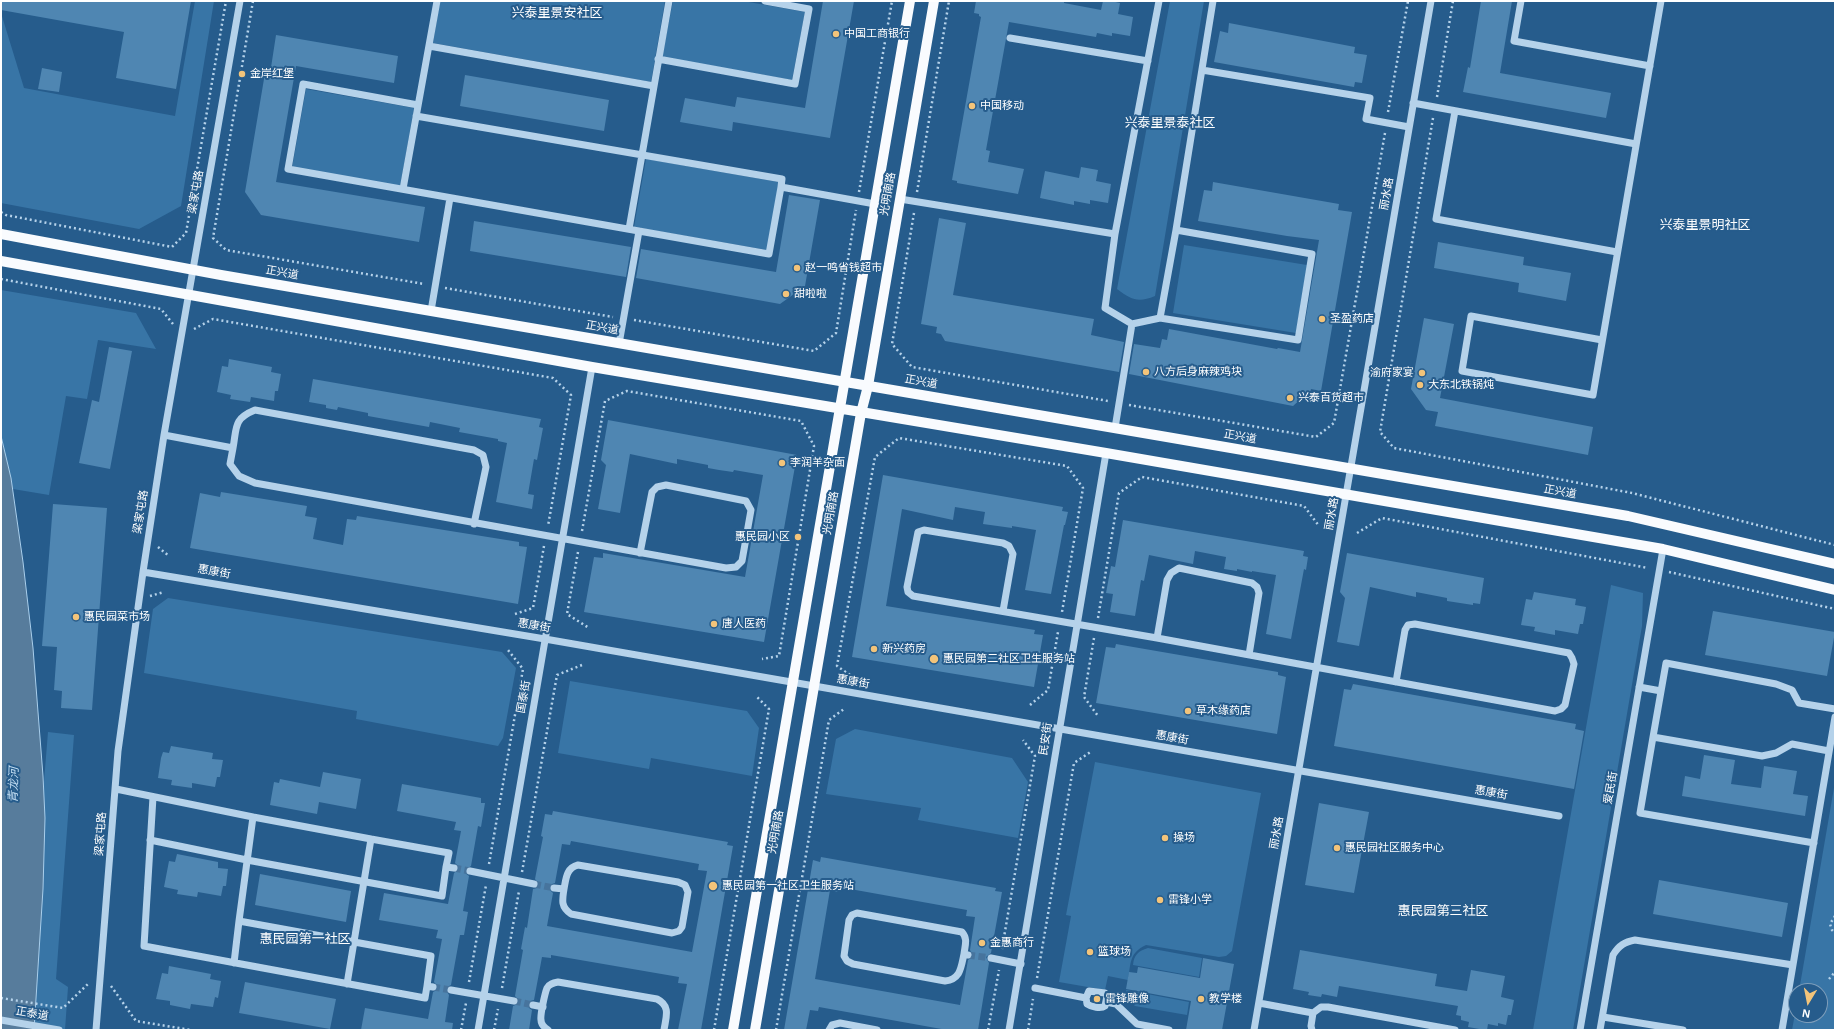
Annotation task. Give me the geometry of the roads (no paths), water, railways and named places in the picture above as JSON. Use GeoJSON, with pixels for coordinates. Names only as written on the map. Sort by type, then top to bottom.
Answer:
{"type":"FeatureCollection","features":[{"type":"Feature","properties":{"kind":"main road","name":"光明南路"},"geometry":{"type":"LineString","coordinates":[[733,1030],[910,1]]}},
{"type":"Feature","properties":{"kind":"main road","name":"光明南路"},"geometry":{"type":"LineString","coordinates":[[755,1030],[813,686],[861,413],[868,386],[934,1]]}},
{"type":"Feature","properties":{"kind":"main road","name":"正兴道"},"geometry":{"type":"LineString","coordinates":[[1,234],[194,270],[619,344],[844,381],[1626,516],[1835,564]]}},
{"type":"Feature","properties":{"kind":"main road"},"geometry":{"type":"LineString","coordinates":[[1,261],[189,296],[592,367],[1106,453],[1663,549],[1835,590]]}},
{"type":"Feature","properties":{"kind":"street","name":"梁家屯路"},"geometry":{"type":"LineString","coordinates":[[96,1030],[118,751],[143,572],[164,435],[240,1]]}},
{"type":"Feature","properties":{"kind":"street"},"geometry":{"type":"LineString","coordinates":[[403,189],[437,1]]}},
{"type":"Feature","properties":{"kind":"street"},"geometry":{"type":"LineString","coordinates":[[629,229],[669,1]]}},
{"type":"Feature","properties":{"kind":"street"},"geometry":{"type":"LineString","coordinates":[[658,59],[795,84],[809,9],[765,1]]}},
{"type":"Feature","properties":{"kind":"street"},"geometry":{"type":"LineString","coordinates":[[1159,1],[1115,234],[1105,308],[1132,324],[1160,318],[1298,340],[1312,254],[1176,230]]}},
{"type":"Feature","properties":{"kind":"street"},"geometry":{"type":"LineString","coordinates":[[1160,318],[1176,230],[1213,1]]}},
{"type":"Feature","properties":{"kind":"street","name":"丽水路"},"geometry":{"type":"LineString","coordinates":[[1254,1030],[1431,1]]}},
{"type":"Feature","properties":{"kind":"street"},"geometry":{"type":"LineString","coordinates":[[1521,1],[1514,41],[1650,66]]}},
{"type":"Feature","properties":{"kind":"street"},"geometry":{"type":"LineString","coordinates":[[1602,340],[1471,316],[1462,371],[1593,395],[1661,1]]}},
{"type":"Feature","properties":{"kind":"street"},"geometry":{"type":"LineString","coordinates":[[1010,38],[1148,61]]}},
{"type":"Feature","properties":{"kind":"street"},"geometry":{"type":"LineString","coordinates":[[429,46],[654,86]]}},
{"type":"Feature","properties":{"kind":"street"},"geometry":{"type":"LineString","coordinates":[[1202,70],[1370,98],[1366,119],[1409,127]]}},
{"type":"Feature","properties":{"kind":"street"},"geometry":{"type":"LineString","coordinates":[[416,116],[782,179],[769,254],[288,169],[302,84],[418,105]]}},
{"type":"Feature","properties":{"kind":"street"},"geometry":{"type":"LineString","coordinates":[[1414,103],[1636,144]]}},
{"type":"Feature","properties":{"kind":"street"},"geometry":{"type":"LineString","coordinates":[[1455,111],[1436,219],[1618,252]]}},
{"type":"Feature","properties":{"kind":"street"},"geometry":{"type":"LineString","coordinates":[[781,187],[875,204]]}},
{"type":"Feature","properties":{"kind":"street"},"geometry":{"type":"LineString","coordinates":[[431,311],[450,198]]}},
{"type":"Feature","properties":{"kind":"street"},"geometry":{"type":"LineString","coordinates":[[900,199],[1115,234]]}},
{"type":"Feature","properties":{"kind":"street"},"geometry":{"type":"LineString","coordinates":[[619,344],[639,231]]}},
{"type":"Feature","properties":{"kind":"street"},"geometry":{"type":"LineString","coordinates":[[1115,428],[1132,324]]}},
{"type":"Feature","properties":{"kind":"street","name":"国泰街"},"geometry":{"type":"LineString","coordinates":[[478,1030],[592,367]]}},
{"type":"Feature","properties":{"kind":"street"},"geometry":{"type":"LineString","coordinates":[[474,524],[486,467],[483,455],[474,450],[255,410],[245,414],[238,421],[230,464],[239,476],[255,483],[474,524],[546,536],[640,553],[726,568],[736,567],[742,561],[751,510],[750,504],[746,501],[666,485],[657,487],[652,492],[640,553]]}},
{"type":"Feature","properties":{"kind":"street"},"geometry":{"type":"LineString","coordinates":[[164,435],[233,448]]}},
{"type":"Feature","properties":{"kind":"street","name":"民安街"},"geometry":{"type":"LineString","coordinates":[[1009,1030],[1106,453]]}},
{"type":"Feature","properties":{"kind":"street"},"geometry":{"type":"LineString","coordinates":[[1003,611],[1013,554],[1009,546],[1003,543],[924,530],[918,532],[907,587],[908,592],[913,596],[1157,638],[1316,667],[1396,682],[1555,711],[1561,710],[1565,704],[1574,664],[1569,653],[1415,624],[1408,625],[1405,630],[1396,682]]}},
{"type":"Feature","properties":{"kind":"street","name":"爱民街"},"geometry":{"type":"LineString","coordinates":[[1580,1030],[1663,549]]}},
{"type":"Feature","properties":{"kind":"street"},"geometry":{"type":"LineString","coordinates":[[1157,638],[1167,580],[1171,573],[1179,568],[1252,582],[1257,586],[1259,593],[1249,655]]}},
{"type":"Feature","properties":{"kind":"street","name":"惠康街"},"geometry":{"type":"LineString","coordinates":[[143,572],[545,639],[1559,816]]}},
{"type":"Feature","properties":{"kind":"street"},"geometry":{"type":"LineString","coordinates":[[1814,843],[1640,813],[1666,663],[1776,684],[1792,690],[1799,703],[1835,709]]}},
{"type":"Feature","properties":{"kind":"street"},"geometry":{"type":"LineString","coordinates":[[1639,687],[1661,691]]}},
{"type":"Feature","properties":{"kind":"street"},"geometry":{"type":"LineString","coordinates":[[1782,1030],[1835,717]]}},
{"type":"Feature","properties":{"kind":"street"},"geometry":{"type":"LineString","coordinates":[[1653,737],[1762,756],[1776,753],[1792,744],[1829,750]]}},
{"type":"Feature","properties":{"kind":"street"},"geometry":{"type":"LineString","coordinates":[[116,789],[253,817],[449,853],[442,896],[247,860],[150,840]]}},
{"type":"Feature","properties":{"kind":"street"},"geometry":{"type":"LineString","coordinates":[[153,797],[144,946],[425,998],[430,986],[431,956],[240,921]]}},
{"type":"Feature","properties":{"kind":"street"},"geometry":{"type":"LineString","coordinates":[[234,963],[253,817]]}},
{"type":"Feature","properties":{"kind":"street"},"geometry":{"type":"LineString","coordinates":[[347,984],[371,839]]}},
{"type":"Feature","properties":{"kind":"street"},"geometry":{"type":"LineString","coordinates":[[578,865],[678,882],[685,885],[688,892],[682,927],[679,931],[672,933],[571,914],[565,910],[562,903],[564,890],[568,871],[572,866],[578,865]]}},
{"type":"Feature","properties":{"kind":"street"},"geometry":{"type":"LineString","coordinates":[[446,867],[454,868]]}},
{"type":"Feature","properties":{"kind":"street"},"geometry":{"type":"LineString","coordinates":[[470,871],[534,884]]}},
{"type":"Feature","properties":{"kind":"street"},"geometry":{"type":"LineString","coordinates":[[554,888],[564,890]]}},
{"type":"Feature","properties":{"kind":"street"},"geometry":{"type":"LineString","coordinates":[[857,913],[962,932],[966,940],[966,954],[957,977],[952,980],[945,981],[853,964],[847,961],[844,956],[849,920],[852,915],[857,913]]}},
{"type":"Feature","properties":{"kind":"street"},"geometry":{"type":"LineString","coordinates":[[1600,1030],[1613,955],[1619,946],[1635,940],[1793,965]]}},
{"type":"Feature","properties":{"kind":"street"},"geometry":{"type":"LineString","coordinates":[[990,958],[1021,964]]}},
{"type":"Feature","properties":{"kind":"street"},"geometry":{"type":"LineString","coordinates":[[548,1030],[541,1020],[543,1007],[547,988],[551,984],[558,982],[657,999],[664,1002],[667,1009],[664,1030]]}},
{"type":"Feature","properties":{"kind":"street"},"geometry":{"type":"LineString","coordinates":[[1035,988],[1086,998]]}},
{"type":"Feature","properties":{"kind":"street"},"geometry":{"type":"LineString","coordinates":[[451,990],[514,1001]]}},
{"type":"Feature","properties":{"kind":"street"},"geometry":{"type":"LineString","coordinates":[[1089,991],[1105,993],[1107,996],[1105,1006],[1102,1008],[1089,1006],[1086,998],[1089,991]]}},
{"type":"Feature","properties":{"kind":"street"},"geometry":{"type":"LineString","coordinates":[[1106,1002],[1116,1004],[1136,1027],[1169,1030]]}},
{"type":"Feature","properties":{"kind":"street"},"geometry":{"type":"LineString","coordinates":[[1259,1003],[1313,1013]]}},
{"type":"Feature","properties":{"kind":"street"},"geometry":{"type":"LineString","coordinates":[[533,1005],[543,1007]]}},
{"type":"Feature","properties":{"kind":"street"},"geometry":{"type":"LineString","coordinates":[[1312,1030],[1311,1026],[1313,1013],[1321,1007],[1455,1030]]}},
{"type":"Feature","properties":{"kind":"street"},"geometry":{"type":"LineString","coordinates":[[1602,1017],[1682,1030]]}},
{"type":"Feature","properties":{"kind":"street","name":"正泰道"},"geometry":{"type":"LineString","coordinates":[[1,1020],[58,1030]]}},
{"type":"Feature","properties":{"kind":"street"},"geometry":{"type":"LineString","coordinates":[[828,1030],[832,1025],[840,1023],[877,1030]]}},
{"type":"Feature","properties":{"kind":"water","name":"青龙河"},"geometry":{"type":"Polygon","coordinates":[[[1,436],[11,478],[23,562],[33,648],[43,776],[45,818],[43,889],[34,1030],[1,1030],[1,436]]]}},
{"type":"Feature","properties":{"kind":"tunnel"},"geometry":{"type":"LineString","coordinates":[[454,868],[470,871]]}},
{"type":"Feature","properties":{"kind":"tunnel"},"geometry":{"type":"LineString","coordinates":[[534,884],[554,888]]}},
{"type":"Feature","properties":{"kind":"tunnel"},"geometry":{"type":"LineString","coordinates":[[968,955],[991,958]]}},
{"type":"Feature","properties":{"kind":"tunnel"},"geometry":{"type":"LineString","coordinates":[[433,987],[451,990]]}},
{"type":"Feature","properties":{"kind":"tunnel"},"geometry":{"type":"LineString","coordinates":[[514,1001],[533,1005]]}},
{"type":"Feature","properties":{"kind":"place","name":"中国工商银行"},"geometry":{"type":"Point","coordinates":[836,34]}},
{"type":"Feature","properties":{"kind":"place","name":"金岸红堡"},"geometry":{"type":"Point","coordinates":[242,74]}},
{"type":"Feature","properties":{"kind":"place","name":"中国移动"},"geometry":{"type":"Point","coordinates":[972,106]}},
{"type":"Feature","properties":{"kind":"place","name":"赵一鸣省钱超市"},"geometry":{"type":"Point","coordinates":[797,268]}},
{"type":"Feature","properties":{"kind":"place","name":"甜啦啦"},"geometry":{"type":"Point","coordinates":[786,294]}},
{"type":"Feature","properties":{"kind":"place","name":"圣盈药店"},"geometry":{"type":"Point","coordinates":[1322,319]}},
{"type":"Feature","properties":{"kind":"place","name":"八方后身麻辣鸡块"},"geometry":{"type":"Point","coordinates":[1146,372]}},
{"type":"Feature","properties":{"kind":"place","name":"渝府家宴"},"geometry":{"type":"Point","coordinates":[1422,373]}},
{"type":"Feature","properties":{"kind":"place","name":"大东北铁锅炖"},"geometry":{"type":"Point","coordinates":[1420,385]}},
{"type":"Feature","properties":{"kind":"place","name":"兴泰百货超市"},"geometry":{"type":"Point","coordinates":[1290,398]}},
{"type":"Feature","properties":{"kind":"place","name":"李润羊杂面"},"geometry":{"type":"Point","coordinates":[782,463]}},
{"type":"Feature","properties":{"kind":"place","name":"惠民园小区"},"geometry":{"type":"Point","coordinates":[798,537]}},
{"type":"Feature","properties":{"kind":"place","name":"惠民园菜市场"},"geometry":{"type":"Point","coordinates":[76,617]}},
{"type":"Feature","properties":{"kind":"place","name":"唐人医药"},"geometry":{"type":"Point","coordinates":[714,624]}},
{"type":"Feature","properties":{"kind":"place","name":"新兴药房"},"geometry":{"type":"Point","coordinates":[874,649]}},
{"type":"Feature","properties":{"kind":"place","name":"惠民园第二社区卫生服务站"},"geometry":{"type":"Point","coordinates":[934,659]}},
{"type":"Feature","properties":{"kind":"place","name":"草木缘药店"},"geometry":{"type":"Point","coordinates":[1188,711]}},
{"type":"Feature","properties":{"kind":"place","name":"操场"},"geometry":{"type":"Point","coordinates":[1165,838]}},
{"type":"Feature","properties":{"kind":"place","name":"惠民园社区服务中心"},"geometry":{"type":"Point","coordinates":[1337,848]}},
{"type":"Feature","properties":{"kind":"place","name":"惠民园第一社区卫生服务站"},"geometry":{"type":"Point","coordinates":[713,886]}},
{"type":"Feature","properties":{"kind":"place","name":"雷锋小学"},"geometry":{"type":"Point","coordinates":[1160,900]}},
{"type":"Feature","properties":{"kind":"place","name":"金惠商行"},"geometry":{"type":"Point","coordinates":[982,943]}},
{"type":"Feature","properties":{"kind":"place","name":"篮球场"},"geometry":{"type":"Point","coordinates":[1090,952]}},
{"type":"Feature","properties":{"kind":"place","name":"雷锋雕像"},"geometry":{"type":"Point","coordinates":[1097,999]}},
{"type":"Feature","properties":{"kind":"place","name":"教学楼"},"geometry":{"type":"Point","coordinates":[1201,999]}},
{"type":"Feature","properties":{"kind":"district","name":"兴泰里景安社区"},"geometry":{"type":"Point","coordinates":[557,13]}},
{"type":"Feature","properties":{"kind":"district","name":"兴泰里景泰社区"},"geometry":{"type":"Point","coordinates":[1170,123]}},
{"type":"Feature","properties":{"kind":"district","name":"兴泰里景明社区"},"geometry":{"type":"Point","coordinates":[1705,225]}},
{"type":"Feature","properties":{"kind":"district","name":"惠民园第三社区"},"geometry":{"type":"Point","coordinates":[1443,911]}},
{"type":"Feature","properties":{"kind":"district","name":"惠民园第一社区"},"geometry":{"type":"Point","coordinates":[305,939]}}]}
